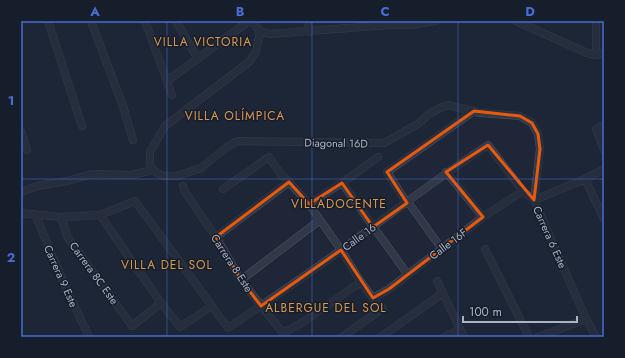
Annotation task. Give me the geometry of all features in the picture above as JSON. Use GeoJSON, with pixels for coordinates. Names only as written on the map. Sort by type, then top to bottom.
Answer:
{"type":"FeatureCollection","features":[{"type":"Feature","properties":{"kind":"street"},"geometry":{"type":"LineString","coordinates":[[48,21],[82,126]]}},
{"type":"Feature","properties":{"kind":"street"},"geometry":{"type":"LineString","coordinates":[[91,21],[123,106],[133,140]]}},
{"type":"Feature","properties":{"kind":"street"},"geometry":{"type":"LineString","coordinates":[[145,21],[172,95]]}},
{"type":"Feature","properties":{"kind":"street"},"geometry":{"type":"LineString","coordinates":[[176,21],[198,59]]}},
{"type":"Feature","properties":{"kind":"street"},"geometry":{"type":"LineString","coordinates":[[167,81],[250,21],[260,31],[269,34],[389,25],[412,25],[434,21]]}},
{"type":"Feature","properties":{"kind":"street"},"geometry":{"type":"LineString","coordinates":[[307,21],[310,32]]}},
{"type":"Feature","properties":{"kind":"street"},"geometry":{"type":"LineString","coordinates":[[516,21],[587,52],[596,55],[604,54]]}},
{"type":"Feature","properties":{"kind":"street"},"geometry":{"type":"LineString","coordinates":[[596,21],[596,55]]}},
{"type":"Feature","properties":{"kind":"street"},"geometry":{"type":"LineString","coordinates":[[21,192],[37,186],[66,181],[92,174],[131,175],[153,170],[150,164],[150,152],[165,126],[249,62],[256,52],[260,31]]}},
{"type":"Feature","properties":{"kind":"street","name":"Diagonal 16D"},"geometry":{"type":"LineString","coordinates":[[153,170],[163,176],[177,176],[200,168],[227,147],[238,141],[384,143],[418,124],[429,114],[440,108],[448,106],[474,111],[520,116]]}},
{"type":"Feature","properties":{"kind":"street"},"geometry":{"type":"LineString","coordinates":[[442,249],[387,172],[474,111]]}},
{"type":"Feature","properties":{"kind":"street","name":"Carrera 6 Este"},"geometry":{"type":"LineString","coordinates":[[520,116],[532,124],[538,134],[540,149],[534,200],[586,319],[596,337]]}},
{"type":"Feature","properties":{"kind":"street"},"geometry":{"type":"LineString","coordinates":[[604,125],[596,129],[604,150]]}},
{"type":"Feature","properties":{"kind":"street"},"geometry":{"type":"LineString","coordinates":[[21,131],[27,150]]}},
{"type":"Feature","properties":{"kind":"street","name":"Calle 16"},"geometry":{"type":"LineString","coordinates":[[212,306],[228,328],[341,250],[408,202],[446,172],[488,145],[523,191]]}},
{"type":"Feature","properties":{"kind":"street"},"geometry":{"type":"LineString","coordinates":[[223,189],[268,157],[282,176],[308,204],[341,250],[361,282],[383,308],[342,337]]}},
{"type":"Feature","properties":{"kind":"street"},"geometry":{"type":"LineString","coordinates":[[308,204],[342,183],[378,157]]}},
{"type":"Feature","properties":{"kind":"street"},"geometry":{"type":"LineString","coordinates":[[523,191],[534,200],[585,179],[604,169]]}},
{"type":"Feature","properties":{"kind":"street"},"geometry":{"type":"LineString","coordinates":[[446,172],[483,217]]}},
{"type":"Feature","properties":{"kind":"street"},"geometry":{"type":"LineString","coordinates":[[585,179],[604,219]]}},
{"type":"Feature","properties":{"kind":"street"},"geometry":{"type":"LineString","coordinates":[[216,237],[289,182]]}},
{"type":"Feature","properties":{"kind":"street"},"geometry":{"type":"LineString","coordinates":[[342,183],[408,274]]}},
{"type":"Feature","properties":{"kind":"street","name":"Carrera 8 Este"},"geometry":{"type":"LineString","coordinates":[[183,186],[185,192],[216,237],[241,280],[285,335]]}},
{"type":"Feature","properties":{"kind":"street","name":"Calle 16F"},"geometry":{"type":"LineString","coordinates":[[373,298],[389,289],[483,217],[523,191]]}},
{"type":"Feature","properties":{"kind":"street"},"geometry":{"type":"LineString","coordinates":[[21,213],[61,217],[100,215],[135,201],[212,306],[180,327],[161,303],[100,215]]}},
{"type":"Feature","properties":{"kind":"street","name":"Carrera 9 Este"},"geometry":{"type":"LineString","coordinates":[[35,214],[62,279],[89,337]]}},
{"type":"Feature","properties":{"kind":"street","name":"Carrera 8C Este"},"geometry":{"type":"LineString","coordinates":[[61,217],[68,238],[132,326],[161,303]]}},
{"type":"Feature","properties":{"kind":"street"},"geometry":{"type":"LineString","coordinates":[[241,280],[320,220]]}},
{"type":"Feature","properties":{"kind":"street"},"geometry":{"type":"LineString","coordinates":[[485,249],[528,337]]}},
{"type":"Feature","properties":{"kind":"street"},"geometry":{"type":"LineString","coordinates":[[437,281],[464,337]]}},
{"type":"Feature","properties":{"kind":"street"},"geometry":{"type":"LineString","coordinates":[[285,335],[361,282]]}},
{"type":"Feature","properties":{"kind":"street"},"geometry":{"type":"LineString","coordinates":[[381,337],[443,293]]}},
{"type":"Feature","properties":{"kind":"street"},"geometry":{"type":"LineString","coordinates":[[538,337],[586,319]]}},
{"type":"Feature","properties":{"kind":"street"},"geometry":{"type":"LineString","coordinates":[[444,337],[460,329]]}},
{"type":"Feature","properties":{"kind":"highlighted area"},"geometry":{"type":"Polygon","coordinates":[[[474,111],[520,116],[532,123],[538,134],[540,149],[534,200],[488,145],[446,172],[483,217],[389,289],[373,298],[341,250],[261,306],[241,280],[216,237],[289,182],[309,204],[342,183],[373,227],[407,203],[387,172],[474,111]]]}},
{"type":"Feature","properties":{"kind":"district","name":"VILLA VICTORIA"},"geometry":{"type":"Point","coordinates":[203,42]}},
{"type":"Feature","properties":{"kind":"district","name":"VILLA OLÍMPICA"},"geometry":{"type":"Point","coordinates":[235,116]}},
{"type":"Feature","properties":{"kind":"district","name":"VILLADOCENTE"},"geometry":{"type":"Point","coordinates":[339,204]}},
{"type":"Feature","properties":{"kind":"district","name":"VILLA DEL SOL"},"geometry":{"type":"Point","coordinates":[167,265]}},
{"type":"Feature","properties":{"kind":"district","name":"ALBERGUE DEL SOL"},"geometry":{"type":"Point","coordinates":[326,308]}}]}
